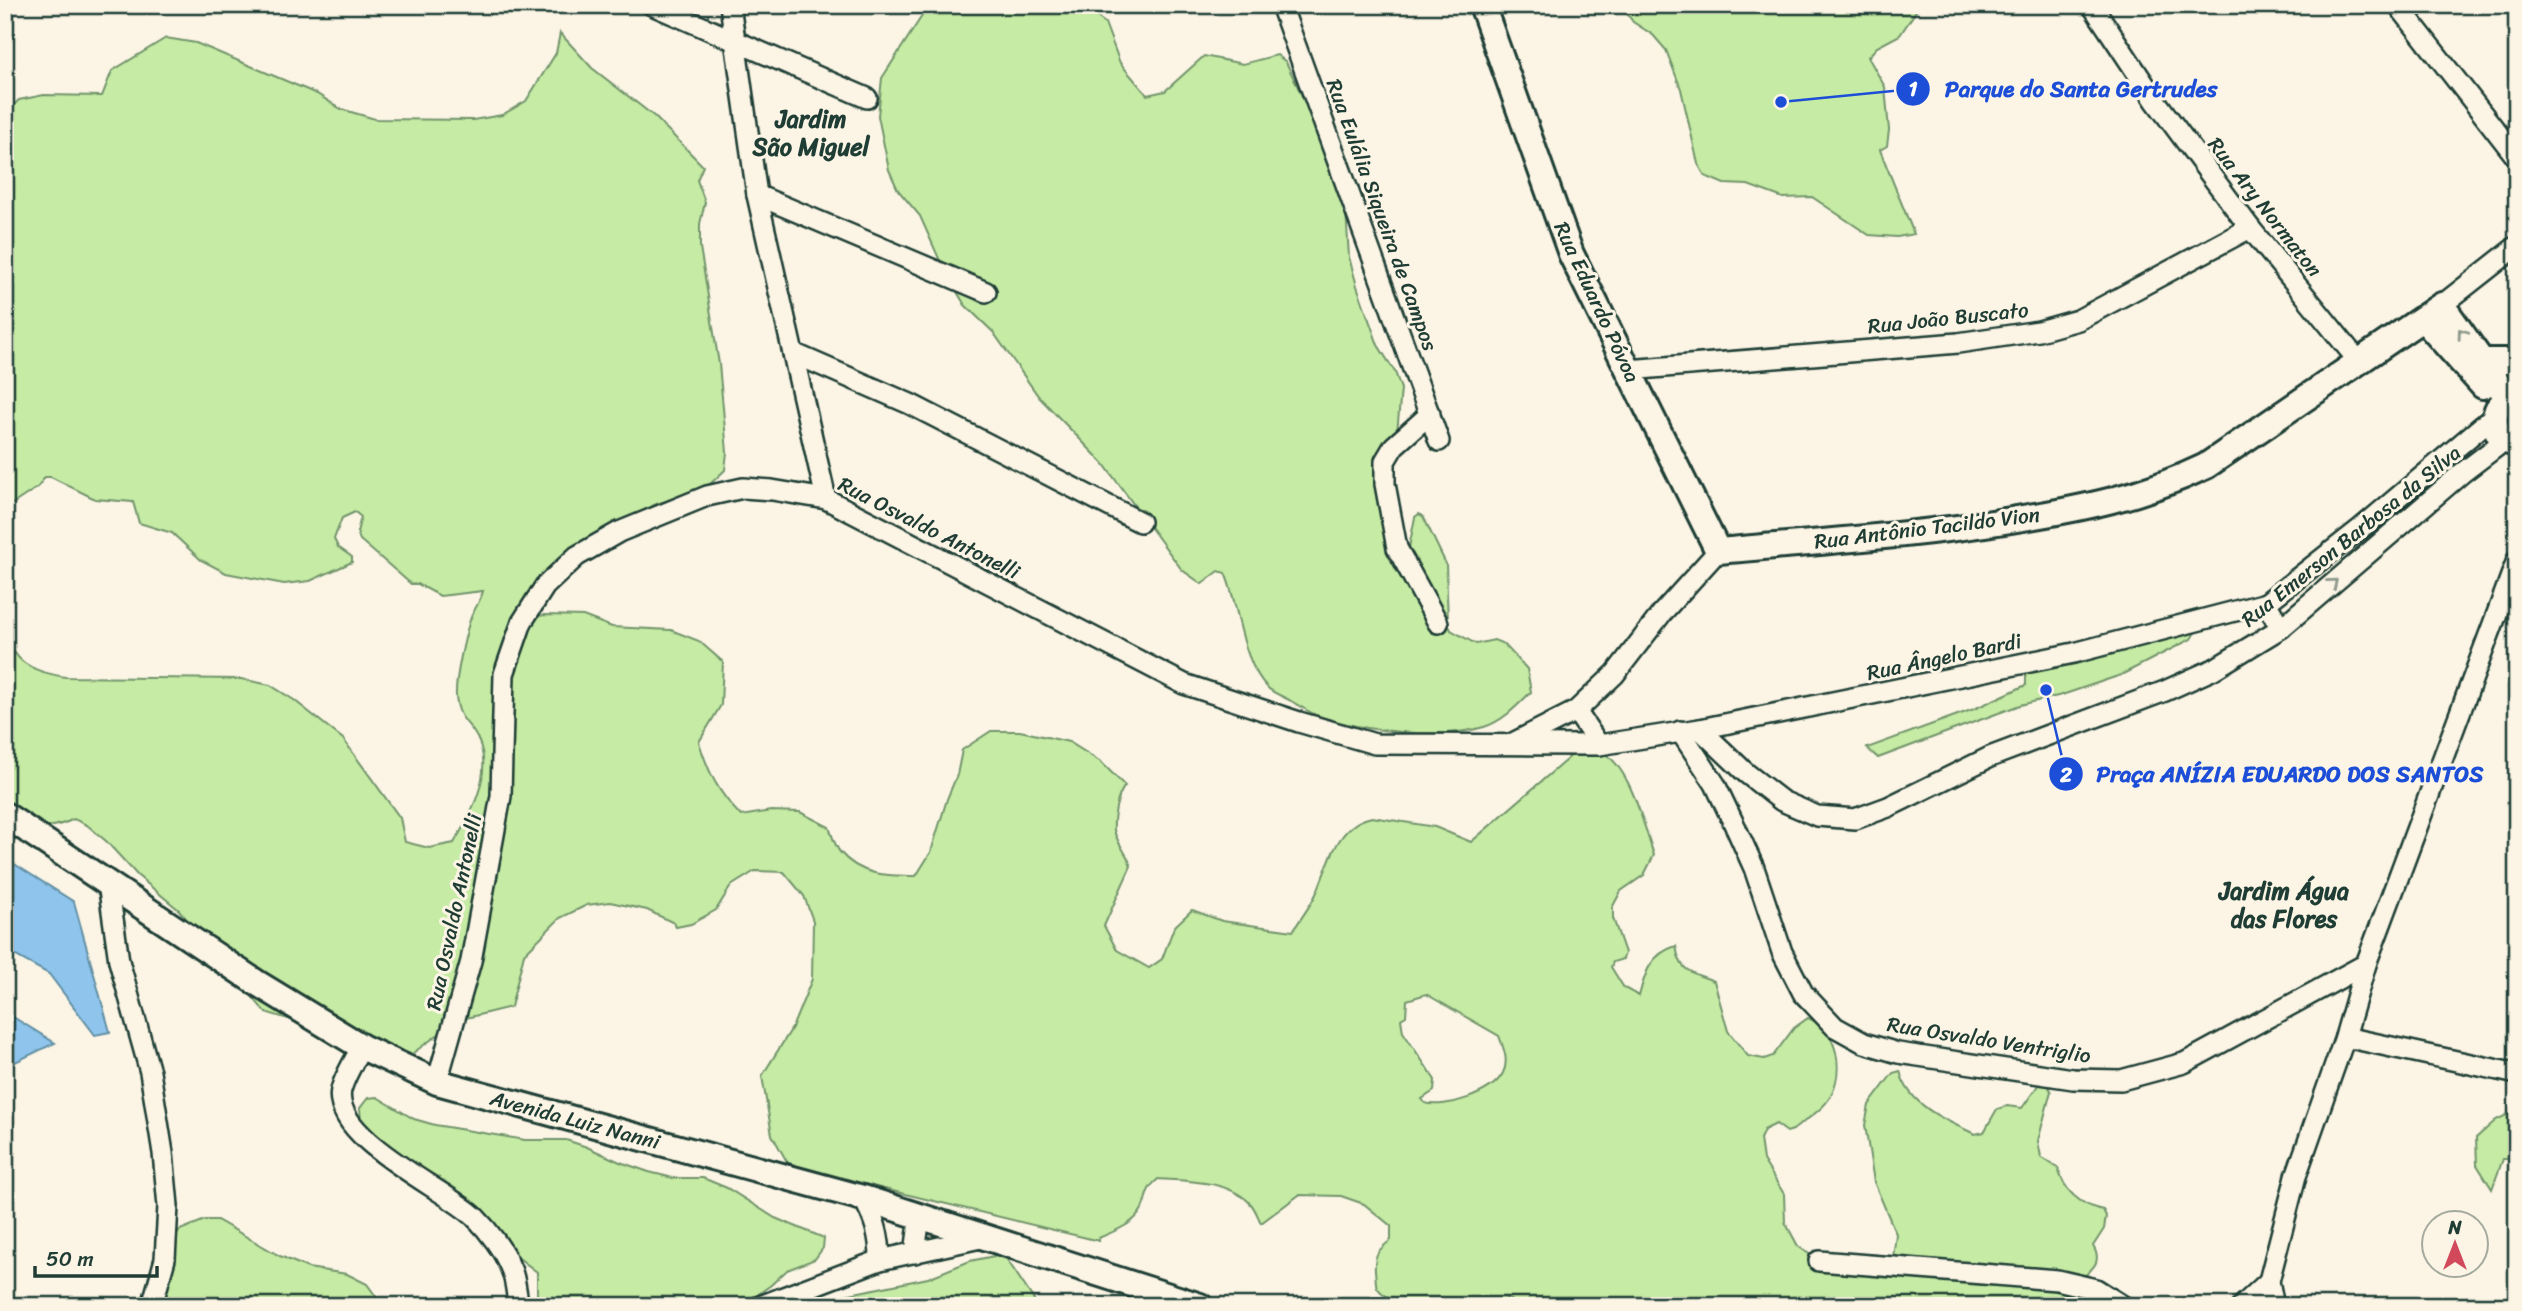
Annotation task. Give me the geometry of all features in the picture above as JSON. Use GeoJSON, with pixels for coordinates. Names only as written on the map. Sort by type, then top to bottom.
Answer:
{"type":"FeatureCollection","features":[{"type":"Feature","properties":{"kind":"street"},"geometry":{"type":"LineString","coordinates":[[652,5],[867,98]]}},
{"type":"Feature","properties":{"kind":"street"},"geometry":{"type":"LineString","coordinates":[[730,5],[757,195],[826,499]]}},
{"type":"Feature","properties":{"kind":"street","name":"Rua Eulália Siqueira de Campos"},"geometry":{"type":"LineString","coordinates":[[1281,5],[1439,441]]}},
{"type":"Feature","properties":{"kind":"street","name":"Rua Eduardo Póvoa"},"geometry":{"type":"LineString","coordinates":[[1482,5],[1571,254],[1718,551]]}},
{"type":"Feature","properties":{"kind":"street","name":"Rua Ary Normaton"},"geometry":{"type":"LineString","coordinates":[[2092,5],[2155,100],[2250,228],[2360,363]]}},
{"type":"Feature","properties":{"kind":"street"},"geometry":{"type":"LineString","coordinates":[[2398,5],[2517,158]]}},
{"type":"Feature","properties":{"kind":"street"},"geometry":{"type":"LineString","coordinates":[[757,195],[986,292]]}},
{"type":"Feature","properties":{"kind":"street","name":"Rua João Buscato"},"geometry":{"type":"LineString","coordinates":[[1628,370],[1958,343],[2039,331],[2078,320],[2250,228]]}},
{"type":"Feature","properties":{"kind":"street","name":"Rua Antônio Tacildo Vion"},"geometry":{"type":"LineString","coordinates":[[1718,551],[1955,529],[2117,500],[2168,484],[2206,466],[2360,363],[2432,312],[2517,246]]}},
{"type":"Feature","properties":{"kind":"street"},"geometry":{"type":"LineString","coordinates":[[2432,312],[2482,360],[2509,405]]}},
{"type":"Feature","properties":{"kind":"street"},"geometry":{"type":"LineString","coordinates":[[2432,312],[2509,405]]}},
{"type":"Feature","properties":{"kind":"street"},"geometry":{"type":"LineString","coordinates":[[793,353],[909,404],[1140,523]]}},
{"type":"Feature","properties":{"kind":"street"},"geometry":{"type":"LineString","coordinates":[[2482,360],[2517,361]]}},
{"type":"Feature","properties":{"kind":"street"},"geometry":{"type":"LineString","coordinates":[[2509,405],[2495,430],[2512,443]]}},
{"type":"Feature","properties":{"kind":"street","name":"Rua Emerson Barbosa da Silva"},"geometry":{"type":"LineString","coordinates":[[2266,603],[2509,405]]}},
{"type":"Feature","properties":{"kind":"street"},"geometry":{"type":"LineString","coordinates":[[1430,414],[1394,446],[1385,461],[1384,484],[1397,548],[1438,623]]}},
{"type":"Feature","properties":{"kind":"street","name":"Rua Emerson Barbosa da Silva"},"geometry":{"type":"LineString","coordinates":[[1700,729],[1746,773],[1782,801],[1817,816],[1855,819],[1888,807],[1990,757],[2165,691],[2214,669],[2281,628],[2462,473],[2512,443]]}},
{"type":"Feature","properties":{"kind":"street","name":"Rua Osvaldo Antonelli"},"geometry":{"type":"LineString","coordinates":[[437,1082],[471,961],[501,796],[505,674],[522,622],[545,586],[577,556],[619,532],[707,496],[743,488],[826,499],[1184,684],[1299,722],[1375,744],[1508,744]]}},
{"type":"Feature","properties":{"kind":"street"},"geometry":{"type":"LineString","coordinates":[[1508,744],[1576,711],[1615,674],[1662,613],[1718,551]]}},
{"type":"Feature","properties":{"kind":"street"},"geometry":{"type":"LineString","coordinates":[[2274,1306],[2269,1281],[2296,1175],[2345,1037],[2366,964],[2517,560]]}},
{"type":"Feature","properties":{"kind":"street"},"geometry":{"type":"LineString","coordinates":[[2266,603],[2281,628]]}},
{"type":"Feature","properties":{"kind":"street","name":"Rua Ângelo Bardi"},"geometry":{"type":"LineString","coordinates":[[1508,744],[1599,744],[1700,729],[2074,653],[2266,603]]}},
{"type":"Feature","properties":{"kind":"street"},"geometry":{"type":"LineString","coordinates":[[1576,711],[1599,744]]}},
{"type":"Feature","properties":{"kind":"street","name":"Rua Osvaldo Ventriglio"},"geometry":{"type":"LineString","coordinates":[[1680,731],[1715,784],[1735,826],[1754,867],[1782,952],[1803,993],[1835,1027],[1864,1043],[1898,1053],[2060,1077],[2121,1080],[2184,1063],[2366,964]]}},
{"type":"Feature","properties":{"kind":"street","name":"Avenida Luiz Nanni"},"geometry":{"type":"LineString","coordinates":[[5,815],[257,984],[362,1047],[437,1082],[863,1198],[1200,1306]]}},
{"type":"Feature","properties":{"kind":"street"},"geometry":{"type":"LineString","coordinates":[[108,883],[119,961],[150,1072],[163,1153],[168,1206],[164,1259],[152,1306]]}},
{"type":"Feature","properties":{"kind":"street"},"geometry":{"type":"LineString","coordinates":[[2345,1037],[2517,1074]]}},
{"type":"Feature","properties":{"kind":"street"},"geometry":{"type":"LineString","coordinates":[[362,1047],[341,1092],[343,1111],[352,1128],[373,1147],[474,1216],[492,1236],[512,1270],[519,1306]]}},
{"type":"Feature","properties":{"kind":"street"},"geometry":{"type":"LineString","coordinates":[[863,1198],[874,1218],[880,1239],[880,1260]]}},
{"type":"Feature","properties":{"kind":"street"},"geometry":{"type":"LineString","coordinates":[[915,1253],[920,1216]]}},
{"type":"Feature","properties":{"kind":"street"},"geometry":{"type":"LineString","coordinates":[[760,1306],[880,1260],[986,1237]]}},
{"type":"Feature","properties":{"kind":"street"},"geometry":{"type":"LineString","coordinates":[[1819,1261],[2057,1280],[2096,1289],[2123,1306]]}},
{"type":"Feature","properties":{"kind":"street"},"geometry":{"type":"LineString","coordinates":[[2242,1306],[2269,1281]]}},
{"type":"Feature","properties":{"kind":"green space"},"geometry":{"type":"Polygon","coordinates":[[[929,5],[1082,5],[1105,23],[1120,63],[1147,95],[1165,91],[1204,56],[1243,64],[1277,55],[1286,62],[1331,157],[1346,210],[1349,257],[1357,286],[1378,345],[1395,372],[1401,389],[1392,490],[1402,540],[1409,548],[1415,517],[1419,514],[1423,516],[1446,564],[1448,623],[1451,630],[1476,644],[1494,640],[1504,644],[1527,669],[1531,692],[1509,712],[1491,724],[1466,731],[1424,733],[1379,730],[1319,716],[1268,688],[1259,676],[1246,648],[1225,573],[1219,571],[1202,584],[1182,570],[1103,463],[1039,397],[993,332],[965,305],[945,272],[920,216],[898,190],[889,170],[878,116],[882,78],[929,5]]]}},
{"type":"Feature","properties":{"kind":"green space"},"geometry":{"type":"Polygon","coordinates":[[[1621,5],[1920,5],[1900,35],[1877,47],[1868,57],[1885,87],[1889,130],[1887,146],[1880,150],[1914,234],[1897,237],[1869,235],[1812,197],[1783,198],[1748,185],[1724,184],[1705,176],[1698,164],[1681,89],[1666,50],[1653,35],[1633,22],[1621,5]]]}},
{"type":"Feature","properties":{"kind":"green space"},"geometry":{"type":"Polygon","coordinates":[[[560,33],[592,68],[655,117],[703,166],[697,180],[705,202],[700,224],[700,247],[719,364],[727,452],[725,470],[707,487],[654,505],[601,541],[519,619],[545,615],[583,616],[612,627],[671,630],[699,641],[723,662],[721,705],[699,742],[715,782],[741,816],[771,811],[800,812],[829,827],[838,850],[856,866],[884,875],[916,876],[931,852],[957,775],[962,750],[991,731],[1020,731],[1069,742],[1101,762],[1125,786],[1116,807],[1114,830],[1131,866],[1104,926],[1117,950],[1149,968],[1162,959],[1174,927],[1192,910],[1222,921],[1293,931],[1314,899],[1335,847],[1350,828],[1360,821],[1372,817],[1435,827],[1471,842],[1573,754],[1595,750],[1607,755],[1626,778],[1654,855],[1644,875],[1621,891],[1613,906],[1613,918],[1625,953],[1623,959],[1613,962],[1611,967],[1624,988],[1639,996],[1646,972],[1654,959],[1676,946],[1684,967],[1714,981],[1728,1031],[1748,1056],[1764,1059],[1773,1056],[1794,1028],[1808,1018],[1818,1024],[1832,1041],[1838,1063],[1835,1086],[1827,1102],[1793,1130],[1787,1132],[1776,1124],[1764,1130],[1760,1139],[1763,1160],[1784,1194],[1785,1222],[1798,1246],[1816,1259],[1893,1258],[1896,1234],[1874,1182],[1865,1125],[1869,1105],[1893,1073],[1900,1071],[1911,1093],[1930,1110],[1975,1134],[1984,1132],[1997,1109],[2007,1106],[2022,1108],[2039,1084],[2047,1082],[2051,1091],[2038,1141],[2041,1157],[2058,1168],[2064,1184],[2074,1196],[2087,1205],[2103,1210],[2106,1216],[2104,1229],[2093,1246],[2097,1254],[2094,1266],[2080,1281],[2074,1295],[2092,1306],[1517,1306],[1508,1298],[1505,1300],[1505,1306],[1479,1306],[1474,1302],[1407,1303],[1384,1295],[1376,1284],[1376,1256],[1391,1240],[1391,1226],[1364,1204],[1341,1196],[1299,1195],[1261,1223],[1250,1203],[1230,1190],[1194,1181],[1158,1179],[1149,1190],[1138,1215],[1123,1227],[1099,1238],[1099,1241],[868,1185],[805,1184],[786,1160],[772,1135],[762,1076],[792,1028],[812,979],[813,921],[804,896],[784,872],[755,871],[731,886],[716,910],[691,924],[676,927],[674,923],[647,910],[610,902],[587,905],[560,918],[524,954],[511,1007],[458,1020],[409,1056],[265,1012],[179,910],[138,876],[106,841],[87,825],[74,819],[53,826],[38,825],[5,805],[5,656],[15,653],[31,667],[65,677],[241,679],[270,685],[294,700],[343,739],[400,818],[405,842],[429,848],[454,843],[478,795],[483,768],[479,742],[459,711],[456,688],[471,616],[483,591],[440,596],[418,584],[411,584],[360,540],[357,532],[361,517],[355,512],[342,518],[334,539],[338,547],[352,557],[352,562],[310,581],[284,584],[226,573],[201,560],[172,533],[139,523],[133,502],[95,499],[51,477],[45,477],[38,487],[5,509],[5,113],[19,100],[44,95],[102,96],[112,71],[166,38],[196,43],[317,94],[341,109],[375,119],[473,120],[502,115],[526,101],[556,53],[560,33]],[[1426,994],[1407,1000],[1406,1016],[1401,1019],[1403,1032],[1435,1080],[1434,1091],[1422,1099],[1425,1103],[1456,1102],[1479,1093],[1497,1081],[1506,1064],[1499,1036],[1426,994]]]}},
{"type":"Feature","properties":{"kind":"green space"},"geometry":{"type":"Polygon","coordinates":[[[2200,624],[2191,639],[2121,675],[2062,695],[2020,705],[1878,758],[1867,748],[1974,709],[2026,685],[2026,667],[2200,624]]]}},
{"type":"Feature","properties":{"kind":"green space"},"geometry":{"type":"Polygon","coordinates":[[[377,1097],[414,1119],[435,1125],[525,1140],[566,1140],[649,1172],[673,1178],[703,1178],[727,1188],[775,1218],[824,1238],[823,1248],[815,1259],[787,1270],[742,1306],[537,1306],[537,1272],[491,1237],[469,1227],[437,1189],[367,1131],[361,1122],[360,1108],[368,1098],[377,1097]]]}},
{"type":"Feature","properties":{"kind":"green space"},"geometry":{"type":"Polygon","coordinates":[[[2517,1110],[2517,1159],[2503,1159],[2492,1189],[2477,1165],[2476,1138],[2496,1120],[2517,1110]]]}},
{"type":"Feature","properties":{"kind":"green space"},"geometry":{"type":"Polygon","coordinates":[[[205,1220],[217,1220],[280,1256],[308,1268],[347,1274],[367,1284],[383,1306],[153,1306],[165,1254],[180,1230],[205,1220]]]}},
{"type":"Feature","properties":{"kind":"green space"},"geometry":{"type":"Polygon","coordinates":[[[998,1253],[1004,1255],[1038,1306],[791,1306],[928,1278],[998,1253]]]}},
{"type":"Feature","properties":{"kind":"water"},"geometry":{"type":"Polygon","coordinates":[[[5,858],[74,902],[110,1032],[95,1035],[49,974],[5,950],[5,858]]]}},
{"type":"Feature","properties":{"kind":"water"},"geometry":{"type":"Polygon","coordinates":[[[5,1012],[55,1043],[5,1067],[5,1012]]]}},
{"type":"Feature","properties":{"kind":"place","name":"Parque do Santa Gertrudes"},"geometry":{"type":"Point","coordinates":[1781,102]}},
{"type":"Feature","properties":{"kind":"place","name":"Praça ANÍZIA EDUARDO DOS SANTOS"},"geometry":{"type":"Point","coordinates":[2046,690]}},
{"type":"Feature","properties":{"kind":"district","name":"Jardim São Miguel"},"geometry":{"type":"Point","coordinates":[811,133]}},
{"type":"Feature","properties":{"kind":"district","name":"Jardim Água das Flores"},"geometry":{"type":"Point","coordinates":[2284,905]}}]}
